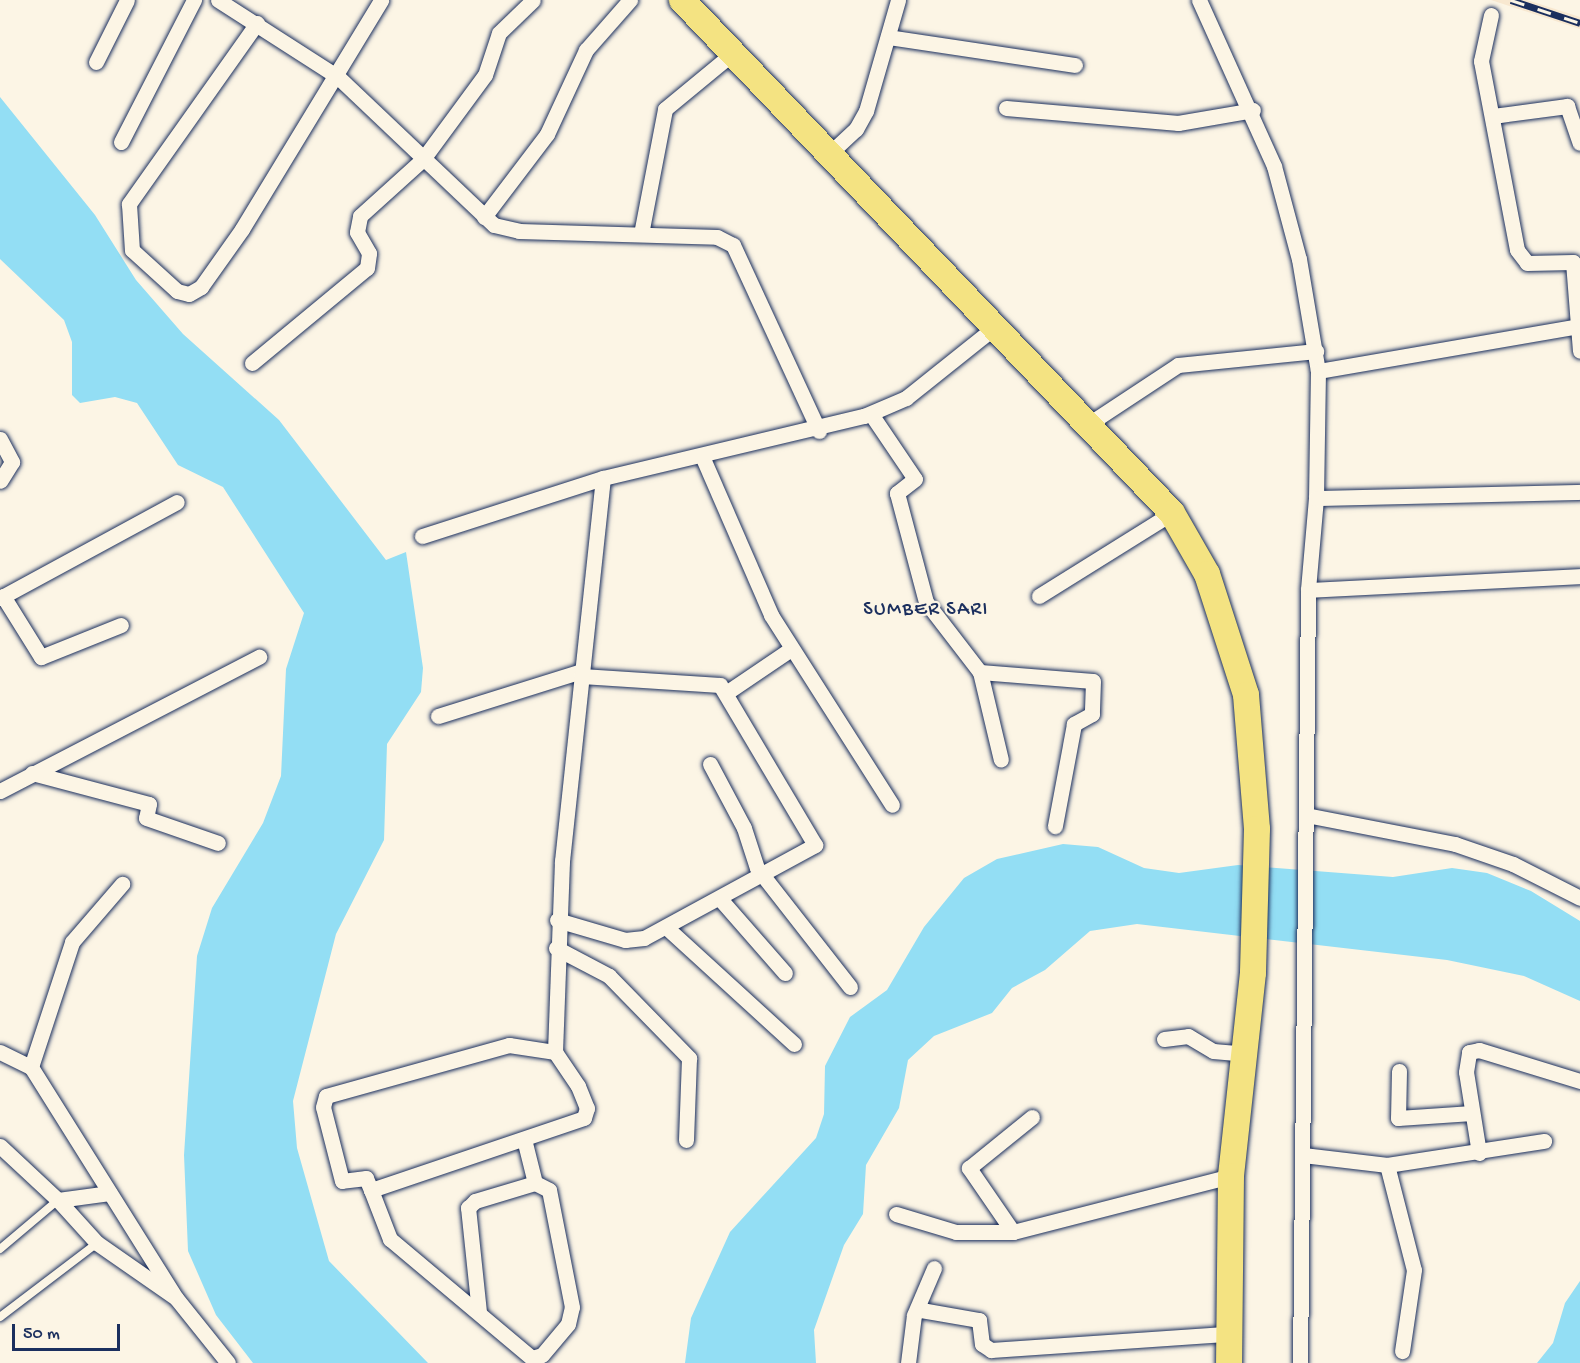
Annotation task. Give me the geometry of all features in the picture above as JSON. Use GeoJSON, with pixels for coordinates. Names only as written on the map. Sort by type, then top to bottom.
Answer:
{"type":"FeatureCollection","features":[{"type":"Feature","properties":{"kind":"highway"},"geometry":{"type":"LineString","coordinates":[[689,2],[733,53],[1172,513],[1207,574],[1237,658],[1254,759],[1257,829],[1253,973],[1231,1176],[1229,1363]]}},
{"type":"Feature","properties":{"kind":"street"},"geometry":{"type":"LineString","coordinates":[[96,62],[127,0]]}},
{"type":"Feature","properties":{"kind":"street"},"geometry":{"type":"LineString","coordinates":[[121,142],[194,0]]}},
{"type":"Feature","properties":{"kind":"street"},"geometry":{"type":"LineString","coordinates":[[218,0],[239,6],[257,23],[338,77],[484,217],[508,230],[717,237],[734,245],[819,431]]}},
{"type":"Feature","properties":{"kind":"street"},"geometry":{"type":"LineString","coordinates":[[257,23],[129,204],[132,250],[177,291],[189,294],[201,287],[338,77],[381,0]]}},
{"type":"Feature","properties":{"kind":"street"},"geometry":{"type":"LineString","coordinates":[[252,363],[367,268],[369,253],[357,232],[360,216],[423,159],[486,75],[499,33],[533,0]]}},
{"type":"Feature","properties":{"kind":"street"},"geometry":{"type":"LineString","coordinates":[[484,217],[547,134],[586,50],[630,0]]}},
{"type":"Feature","properties":{"kind":"street"},"geometry":{"type":"LineString","coordinates":[[829,154],[861,121],[898,0]]}},
{"type":"Feature","properties":{"kind":"street"},"geometry":{"type":"LineString","coordinates":[[1199,0],[1253,110],[1288,216],[1316,351],[1316,498],[1308,590],[1306,815],[1308,858],[1300,1363]]}},
{"type":"Feature","properties":{"kind":"street"},"geometry":{"type":"LineString","coordinates":[[1491,15],[1481,54],[1519,256],[1527,262],[1576,262],[1580,351]]}},
{"type":"Feature","properties":{"kind":"street"},"geometry":{"type":"LineString","coordinates":[[888,38],[1075,65]]}},
{"type":"Feature","properties":{"kind":"street"},"geometry":{"type":"LineString","coordinates":[[641,234],[665,109],[733,53]]}},
{"type":"Feature","properties":{"kind":"street"},"geometry":{"type":"LineString","coordinates":[[1493,116],[1556,105],[1576,111],[1580,143]]}},
{"type":"Feature","properties":{"kind":"street"},"geometry":{"type":"LineString","coordinates":[[1006,108],[1178,123],[1253,110]]}},
{"type":"Feature","properties":{"kind":"street"},"geometry":{"type":"LineString","coordinates":[[1317,371],[1578,326]]}},
{"type":"Feature","properties":{"kind":"street"},"geometry":{"type":"LineString","coordinates":[[422,536],[603,478],[819,431],[871,414],[906,398],[994,327]]}},
{"type":"Feature","properties":{"kind":"street"},"geometry":{"type":"LineString","coordinates":[[1087,424],[1178,365],[1316,351]]}},
{"type":"Feature","properties":{"kind":"street"},"geometry":{"type":"LineString","coordinates":[[871,414],[915,479],[897,493],[926,602],[980,672],[1001,760]]}},
{"type":"Feature","properties":{"kind":"street"},"geometry":{"type":"LineString","coordinates":[[0,439],[12,462],[0,481]]}},
{"type":"Feature","properties":{"kind":"street"},"geometry":{"type":"LineString","coordinates":[[702,456],[791,649],[892,805]]}},
{"type":"Feature","properties":{"kind":"street"},"geometry":{"type":"LineString","coordinates":[[371,1190],[578,1123],[587,1114],[578,1086],[555,1052],[556,948],[603,478]]}},
{"type":"Feature","properties":{"kind":"street"},"geometry":{"type":"LineString","coordinates":[[1316,498],[1580,492]]}},
{"type":"Feature","properties":{"kind":"street"},"geometry":{"type":"LineString","coordinates":[[121,626],[41,657],[2,597],[177,502]]}},
{"type":"Feature","properties":{"kind":"street"},"geometry":{"type":"LineString","coordinates":[[1038,596],[1172,513]]}},
{"type":"Feature","properties":{"kind":"street"},"geometry":{"type":"LineString","coordinates":[[1308,590],[1580,576]]}},
{"type":"Feature","properties":{"kind":"street"},"geometry":{"type":"LineString","coordinates":[[726,693],[791,649]]}},
{"type":"Feature","properties":{"kind":"street"},"geometry":{"type":"LineString","coordinates":[[0,791],[259,657]]}},
{"type":"Feature","properties":{"kind":"street"},"geometry":{"type":"LineString","coordinates":[[980,672],[1094,681],[1092,714],[1074,724],[1054,826]]}},
{"type":"Feature","properties":{"kind":"street"},"geometry":{"type":"LineString","coordinates":[[438,716],[582,674],[716,684],[726,693],[815,845],[764,877],[667,928],[625,940],[557,920]]}},
{"type":"Feature","properties":{"kind":"street"},"geometry":{"type":"LineString","coordinates":[[710,764],[764,877],[850,987]]}},
{"type":"Feature","properties":{"kind":"street"},"geometry":{"type":"LineString","coordinates":[[32,773],[151,799],[146,818],[218,843]]}},
{"type":"Feature","properties":{"kind":"street"},"geometry":{"type":"LineString","coordinates":[[1306,815],[1455,844],[1513,864],[1580,898]]}},
{"type":"Feature","properties":{"kind":"street"},"geometry":{"type":"LineString","coordinates":[[32,1067],[72,942],[122,884]]}},
{"type":"Feature","properties":{"kind":"street"},"geometry":{"type":"LineString","coordinates":[[722,900],[785,972]]}},
{"type":"Feature","properties":{"kind":"street"},"geometry":{"type":"LineString","coordinates":[[667,928],[794,1044]]}},
{"type":"Feature","properties":{"kind":"street"},"geometry":{"type":"LineString","coordinates":[[556,948],[609,976],[689,1058],[686,1140]]}},
{"type":"Feature","properties":{"kind":"street"},"geometry":{"type":"LineString","coordinates":[[1164,1039],[1188,1036],[1213,1051],[1245,1054]]}},
{"type":"Feature","properties":{"kind":"street"},"geometry":{"type":"LineString","coordinates":[[479,1312],[469,1204],[535,1183],[549,1190],[570,1298],[568,1323],[542,1355],[532,1358],[390,1239],[366,1178],[341,1180],[323,1107],[326,1096],[406,1077],[489,1047],[555,1052]]}},
{"type":"Feature","properties":{"kind":"street"},"geometry":{"type":"LineString","coordinates":[[1479,1154],[1465,1060],[1469,1052],[1479,1050],[1580,1081]]}},
{"type":"Feature","properties":{"kind":"street"},"geometry":{"type":"LineString","coordinates":[[0,1052],[32,1067],[176,1298],[228,1363]]}},
{"type":"Feature","properties":{"kind":"street"},"geometry":{"type":"LineString","coordinates":[[1399,1071],[1398,1118],[1472,1113]]}},
{"type":"Feature","properties":{"kind":"street"},"geometry":{"type":"LineString","coordinates":[[1014,1232],[970,1166],[1032,1117]]}},
{"type":"Feature","properties":{"kind":"street"},"geometry":{"type":"LineString","coordinates":[[524,1139],[535,1183]]}},
{"type":"Feature","properties":{"kind":"street"},"geometry":{"type":"LineString","coordinates":[[1303,1155],[1388,1165],[1479,1154],[1544,1141]]}},
{"type":"Feature","properties":{"kind":"street"},"geometry":{"type":"LineString","coordinates":[[0,1146],[58,1200],[97,1243],[176,1298]]}},
{"type":"Feature","properties":{"kind":"street"},"geometry":{"type":"LineString","coordinates":[[1388,1165],[1414,1270],[1402,1351]]}},
{"type":"Feature","properties":{"kind":"street"},"geometry":{"type":"LineString","coordinates":[[896,1214],[956,1232],[1014,1232],[1231,1176]]}},
{"type":"Feature","properties":{"kind":"street"},"geometry":{"type":"LineString","coordinates":[[58,1200],[110,1193]]}},
{"type":"Feature","properties":{"kind":"street"},"geometry":{"type":"LineString","coordinates":[[909,1363],[914,1315],[921,1310],[934,1268]]}},
{"type":"Feature","properties":{"kind":"street"},"geometry":{"type":"LineString","coordinates":[[921,1310],[979,1320],[982,1344],[991,1350],[1228,1334]]}},
{"type":"Feature","properties":{"kind":"lane"},"geometry":{"type":"LineString","coordinates":[[0,1249],[58,1200]]}},
{"type":"Feature","properties":{"kind":"lane"},"geometry":{"type":"LineString","coordinates":[[0,1317],[97,1243]]}},
{"type":"Feature","properties":{"kind":"shaded area"},"geometry":{"type":"Polygon","coordinates":[[[1491,0],[1527,0],[1580,17],[1580,29],[1491,0]]]}},
{"type":"Feature","properties":{"kind":"water"},"geometry":{"type":"Polygon","coordinates":[[[0,97],[95,215],[136,280],[183,334],[279,420],[386,560],[406,552],[423,668],[421,692],[387,744],[384,840],[336,934],[293,1101],[297,1148],[329,1261],[428,1363],[253,1363],[216,1315],[188,1251],[184,1155],[197,956],[212,908],[263,823],[281,776],[286,669],[304,613],[223,487],[178,465],[137,403],[115,397],[80,403],[72,395],[72,342],[64,320],[0,259],[0,97]]]}},
{"type":"Feature","properties":{"kind":"water"},"geometry":{"type":"Polygon","coordinates":[[[1063,844],[1098,847],[1144,868],[1179,873],[1238,865],[1393,877],[1452,868],[1487,873],[1531,891],[1580,921],[1580,1001],[1524,976],[1447,960],[1137,924],[1090,931],[1045,970],[1012,988],[992,1013],[934,1036],[908,1060],[899,1108],[866,1165],[863,1214],[844,1245],[814,1330],[816,1363],[685,1363],[691,1318],[730,1232],[816,1138],[824,1114],[825,1066],[850,1017],[887,990],[924,927],[964,878],[997,859],[1063,844]]]}},
{"type":"Feature","properties":{"kind":"water"},"geometry":{"type":"Polygon","coordinates":[[[1580,1281],[1580,1363],[1537,1363],[1553,1343],[1565,1303],[1580,1281]]]}},
{"type":"Feature","properties":{"kind":"railway"},"geometry":{"type":"LineString","coordinates":[[1511,0],[1580,23]]}},
{"type":"Feature","properties":{"kind":"district","name":"SUMBER SARI"},"geometry":{"type":"Point","coordinates":[926,610]}}]}
